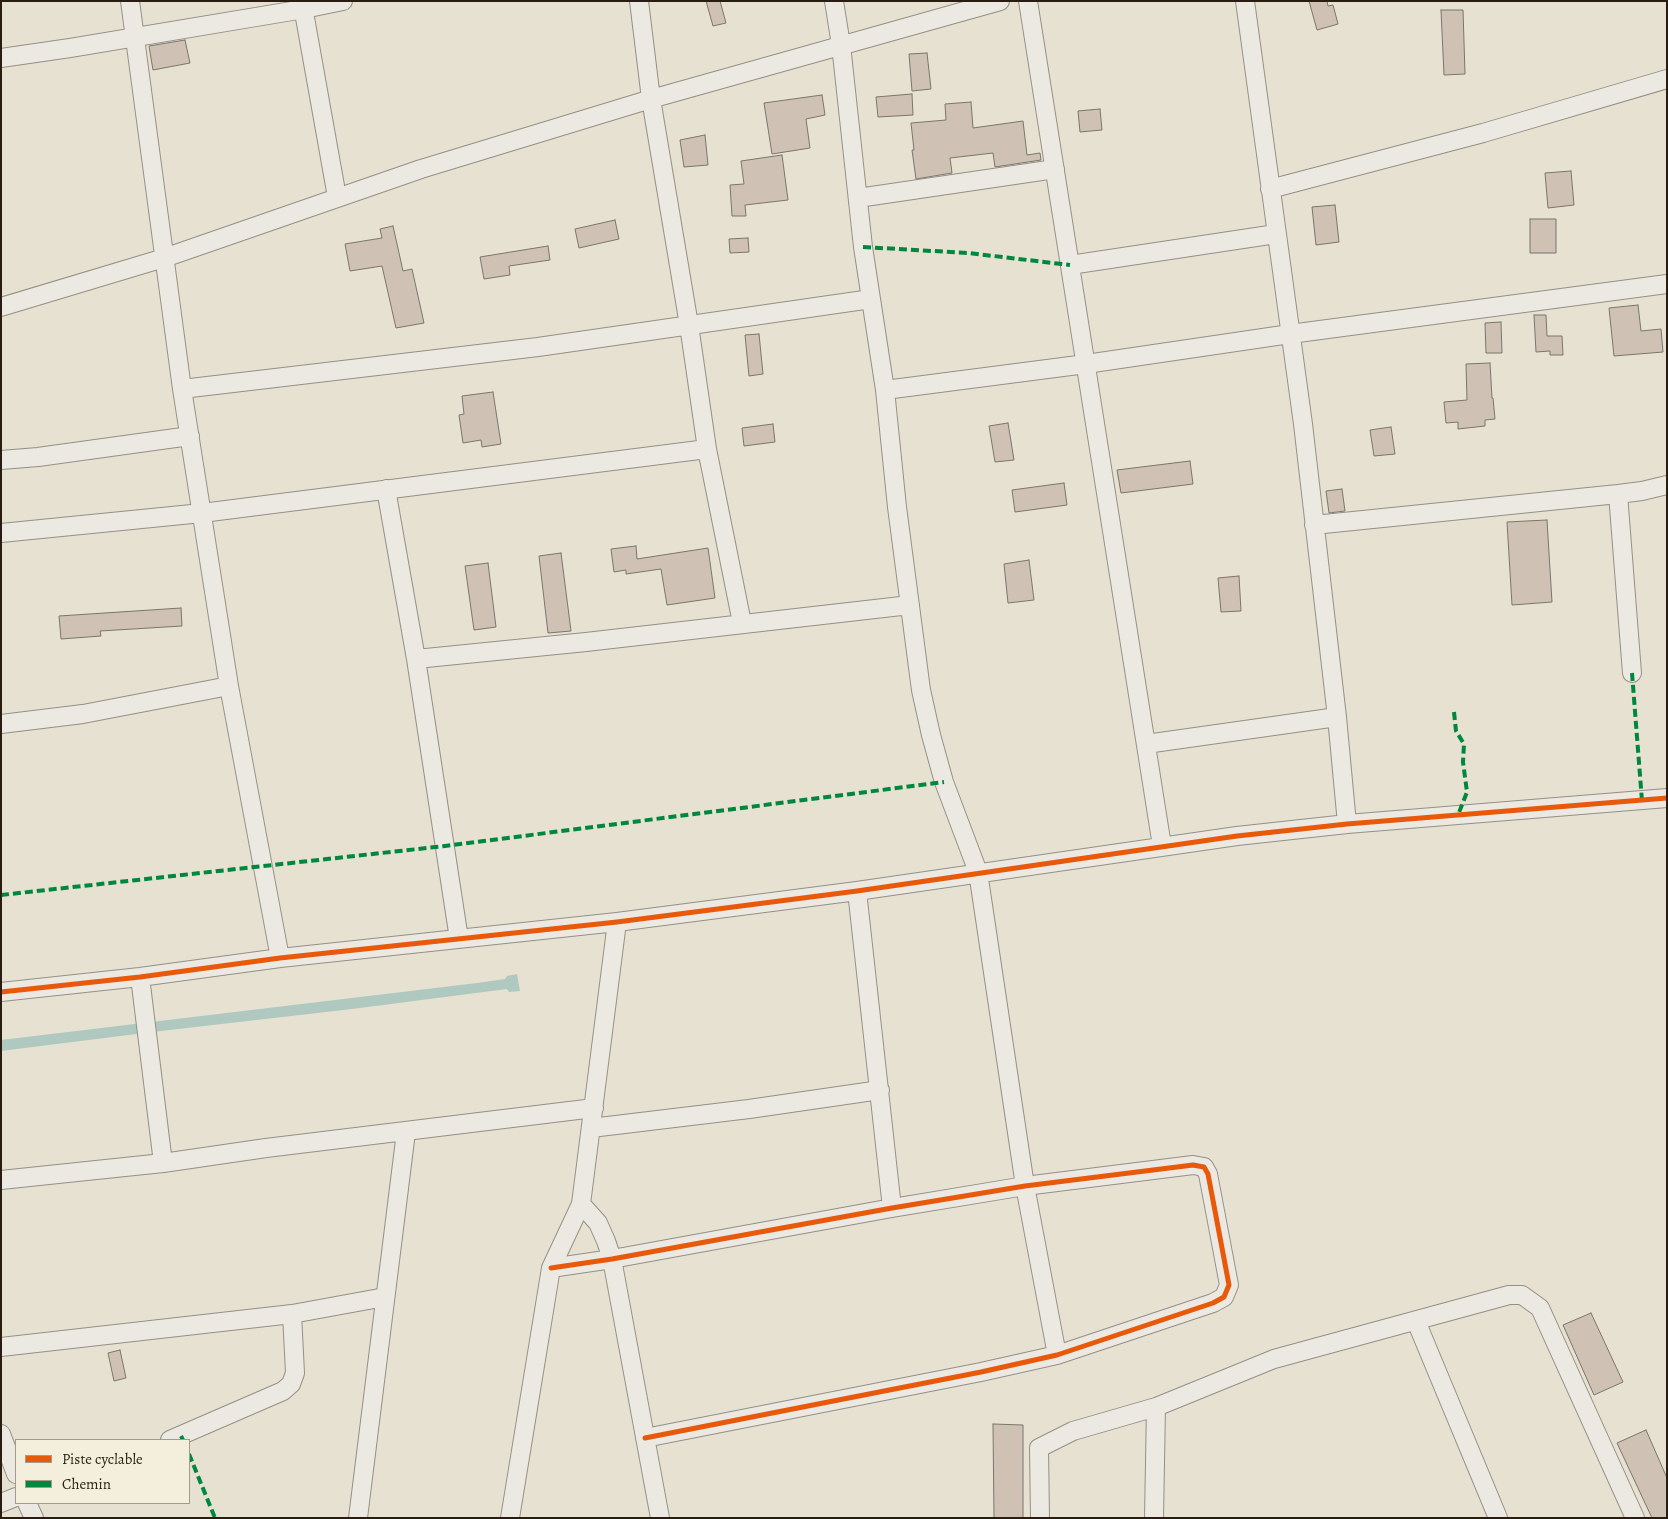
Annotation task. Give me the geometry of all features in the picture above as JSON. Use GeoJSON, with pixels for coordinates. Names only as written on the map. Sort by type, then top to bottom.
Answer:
{"type":"FeatureCollection","features":[{"type":"Feature","properties":{"kind":"street"},"geometry":{"type":"LineString","coordinates":[[130,1],[182,389],[229,686],[280,958]]}},
{"type":"Feature","properties":{"kind":"street"},"geometry":{"type":"LineString","coordinates":[[1,58],[135,37],[303,5],[342,1]]}},
{"type":"Feature","properties":{"kind":"street"},"geometry":{"type":"LineString","coordinates":[[639,1],[652,99],[707,449],[742,623]]}},
{"type":"Feature","properties":{"kind":"street"},"geometry":{"type":"LineString","coordinates":[[834,1],[841,45],[871,299],[885,390],[897,507],[921,690],[944,782],[978,872],[1025,1186],[1057,1355]]}},
{"type":"Feature","properties":{"kind":"street"},"geometry":{"type":"LineString","coordinates":[[1,307],[164,258],[421,169],[652,99],[1000,1]]}},
{"type":"Feature","properties":{"kind":"street"},"geometry":{"type":"LineString","coordinates":[[1028,1],[1162,846]]}},
{"type":"Feature","properties":{"kind":"street"},"geometry":{"type":"LineString","coordinates":[[1244,1],[1303,424],[1348,824]]}},
{"type":"Feature","properties":{"kind":"street"},"geometry":{"type":"LineString","coordinates":[[303,5],[337,197]]}},
{"type":"Feature","properties":{"kind":"street"},"geometry":{"type":"LineString","coordinates":[[1270,189],[1483,133],[1667,79]]}},
{"type":"Feature","properties":{"kind":"street"},"geometry":{"type":"LineString","coordinates":[[858,198],[1055,169]]}},
{"type":"Feature","properties":{"kind":"street"},"geometry":{"type":"LineString","coordinates":[[1070,265],[1276,234]]}},
{"type":"Feature","properties":{"kind":"street"},"geometry":{"type":"LineString","coordinates":[[885,390],[1667,284]]}},
{"type":"Feature","properties":{"kind":"street"},"geometry":{"type":"LineString","coordinates":[[182,389],[529,348],[871,299]]}},
{"type":"Feature","properties":{"kind":"street"},"geometry":{"type":"LineString","coordinates":[[1,460],[38,457],[190,436]]}},
{"type":"Feature","properties":{"kind":"street"},"geometry":{"type":"LineString","coordinates":[[1,533],[202,513],[707,449]]}},
{"type":"Feature","properties":{"kind":"street"},"geometry":{"type":"LineString","coordinates":[[1314,525],[1618,494],[1667,485]]}},
{"type":"Feature","properties":{"kind":"street"},"geometry":{"type":"LineString","coordinates":[[386,489],[416,659],[459,939]]}},
{"type":"Feature","properties":{"kind":"street"},"geometry":{"type":"LineString","coordinates":[[1618,494],[1632,673]]}},
{"type":"Feature","properties":{"kind":"street"},"geometry":{"type":"LineString","coordinates":[[416,659],[586,642],[910,605]]}},
{"type":"Feature","properties":{"kind":"street"},"geometry":{"type":"LineString","coordinates":[[1,724],[83,714],[229,686]]}},
{"type":"Feature","properties":{"kind":"street"},"geometry":{"type":"LineString","coordinates":[[1146,744],[1337,717]]}},
{"type":"Feature","properties":{"kind":"street"},"geometry":{"type":"LineString","coordinates":[[1,992],[280,958],[617,922],[857,891],[1237,836],[1348,824],[1667,798]]}},
{"type":"Feature","properties":{"kind":"street"},"geometry":{"type":"LineString","coordinates":[[857,891],[892,1208]]}},
{"type":"Feature","properties":{"kind":"street"},"geometry":{"type":"LineString","coordinates":[[510,1518],[551,1268],[581,1204],[617,922]]}},
{"type":"Feature","properties":{"kind":"street"},"geometry":{"type":"LineString","coordinates":[[140,976],[150,1044],[163,1163]]}},
{"type":"Feature","properties":{"kind":"street"},"geometry":{"type":"LineString","coordinates":[[591,1128],[749,1109],[880,1090]]}},
{"type":"Feature","properties":{"kind":"street"},"geometry":{"type":"LineString","coordinates":[[1,1180],[163,1163],[266,1148],[594,1108]]}},
{"type":"Feature","properties":{"kind":"street"},"geometry":{"type":"LineString","coordinates":[[358,1518],[406,1132]]}},
{"type":"Feature","properties":{"kind":"street"},"geometry":{"type":"LineString","coordinates":[[551,1268],[612,1260],[892,1208],[1025,1186],[1193,1165],[1204,1167],[1208,1174],[1229,1285],[1224,1297],[1213,1303],[1057,1355],[971,1374],[645,1438]]}},
{"type":"Feature","properties":{"kind":"street"},"geometry":{"type":"LineString","coordinates":[[581,1204],[598,1223],[612,1260],[660,1518]]}},
{"type":"Feature","properties":{"kind":"street"},"geometry":{"type":"LineString","coordinates":[[1040,1518],[1039,1448],[1073,1431],[1156,1407],[1274,1359],[1509,1295],[1522,1294],[1540,1308],[1635,1518]]}},
{"type":"Feature","properties":{"kind":"street"},"geometry":{"type":"LineString","coordinates":[[1,1346],[292,1314],[385,1297]]}},
{"type":"Feature","properties":{"kind":"street"},"geometry":{"type":"LineString","coordinates":[[172,1439],[283,1391],[291,1384],[295,1373],[292,1314]]}},
{"type":"Feature","properties":{"kind":"street"},"geometry":{"type":"LineString","coordinates":[[1416,1321],[1498,1518]]}},
{"type":"Feature","properties":{"kind":"street"},"geometry":{"type":"LineString","coordinates":[[1154,1518],[1156,1407]]}},
{"type":"Feature","properties":{"kind":"street"},"geometry":{"type":"LineString","coordinates":[[1,1434],[15,1471]]}},
{"type":"Feature","properties":{"kind":"street"},"geometry":{"type":"LineString","coordinates":[[1,1503],[15,1497]]}},
{"type":"Feature","properties":{"kind":"street"},"geometry":{"type":"LineString","coordinates":[[28,1504],[34,1518]]}},
{"type":"Feature","properties":{"kind":"water"},"geometry":{"type":"Polygon","coordinates":[[[517,974],[520,991],[509,992],[507,989],[1,1051],[1,1040],[477,983],[505,979],[507,976],[517,974]]]}},
{"type":"Feature","properties":{"kind":"building"},"geometry":{"type":"Polygon","coordinates":[[[706,1],[720,1],[726,23],[713,26],[706,1]]]}},
{"type":"Feature","properties":{"kind":"building"},"geometry":{"type":"Polygon","coordinates":[[[1309,1],[1327,1],[1328,6],[1333,5],[1338,24],[1317,30],[1309,1]]]}},
{"type":"Feature","properties":{"kind":"building"},"geometry":{"type":"Polygon","coordinates":[[[1441,10],[1463,10],[1465,74],[1444,75],[1441,10]]]}},
{"type":"Feature","properties":{"kind":"building"},"geometry":{"type":"Polygon","coordinates":[[[185,40],[190,63],[153,70],[149,46],[185,40]]]}},
{"type":"Feature","properties":{"kind":"building"},"geometry":{"type":"Polygon","coordinates":[[[927,53],[931,89],[912,91],[909,54],[927,53]]]}},
{"type":"Feature","properties":{"kind":"building"},"geometry":{"type":"Polygon","coordinates":[[[912,94],[913,115],[878,117],[876,97],[912,94]]]}},
{"type":"Feature","properties":{"kind":"building"},"geometry":{"type":"Polygon","coordinates":[[[822,95],[825,115],[806,119],[810,148],[772,154],[764,103],[822,95]]]}},
{"type":"Feature","properties":{"kind":"building"},"geometry":{"type":"Polygon","coordinates":[[[971,102],[973,128],[1023,121],[1027,155],[1040,153],[1041,160],[995,167],[993,153],[950,158],[952,173],[916,179],[911,123],[946,120],[945,104],[971,102]]]}},
{"type":"Feature","properties":{"kind":"building"},"geometry":{"type":"Polygon","coordinates":[[[1100,109],[1102,130],[1080,132],[1078,111],[1100,109]]]}},
{"type":"Feature","properties":{"kind":"building"},"geometry":{"type":"Polygon","coordinates":[[[705,135],[708,165],[684,167],[680,140],[705,135]]]}},
{"type":"Feature","properties":{"kind":"building"},"geometry":{"type":"Polygon","coordinates":[[[782,155],[788,200],[745,205],[746,216],[732,216],[730,185],[744,184],[741,161],[782,155]]]}},
{"type":"Feature","properties":{"kind":"building"},"geometry":{"type":"Polygon","coordinates":[[[1571,171],[1574,205],[1548,208],[1545,173],[1571,171]]]}},
{"type":"Feature","properties":{"kind":"building"},"geometry":{"type":"Polygon","coordinates":[[[1335,205],[1339,242],[1316,245],[1312,207],[1335,205]]]}},
{"type":"Feature","properties":{"kind":"building"},"geometry":{"type":"Polygon","coordinates":[[[1530,219],[1556,219],[1556,253],[1530,253],[1530,219]]]}},
{"type":"Feature","properties":{"kind":"building"},"geometry":{"type":"Polygon","coordinates":[[[615,220],[619,239],[579,248],[575,229],[615,220]]]}},
{"type":"Feature","properties":{"kind":"building"},"geometry":{"type":"Polygon","coordinates":[[[393,226],[403,271],[412,269],[424,323],[396,328],[382,266],[350,271],[345,244],[382,238],[380,229],[393,226]]]}},
{"type":"Feature","properties":{"kind":"building"},"geometry":{"type":"Polygon","coordinates":[[[748,238],[749,252],[730,253],[729,239],[748,238]]]}},
{"type":"Feature","properties":{"kind":"building"},"geometry":{"type":"Polygon","coordinates":[[[548,246],[550,260],[509,266],[510,275],[484,279],[480,257],[548,246]]]}},
{"type":"Feature","properties":{"kind":"building"},"geometry":{"type":"Polygon","coordinates":[[[1638,305],[1641,331],[1661,329],[1663,352],[1614,356],[1609,308],[1638,305]]]}},
{"type":"Feature","properties":{"kind":"building"},"geometry":{"type":"Polygon","coordinates":[[[1534,315],[1546,315],[1547,336],[1562,336],[1563,355],[1550,355],[1550,351],[1536,352],[1534,315]]]}},
{"type":"Feature","properties":{"kind":"building"},"geometry":{"type":"Polygon","coordinates":[[[1501,322],[1502,353],[1486,353],[1485,323],[1501,322]]]}},
{"type":"Feature","properties":{"kind":"building"},"geometry":{"type":"Polygon","coordinates":[[[759,334],[763,374],[749,376],[745,335],[759,334]]]}},
{"type":"Feature","properties":{"kind":"building"},"geometry":{"type":"Polygon","coordinates":[[[1490,363],[1495,419],[1485,420],[1485,426],[1458,429],[1458,422],[1446,423],[1444,402],[1467,400],[1466,364],[1490,363]]]}},
{"type":"Feature","properties":{"kind":"building"},"geometry":{"type":"Polygon","coordinates":[[[493,392],[501,444],[482,447],[481,440],[463,443],[459,415],[464,414],[462,396],[493,392]]]}},
{"type":"Feature","properties":{"kind":"building"},"geometry":{"type":"Polygon","coordinates":[[[1008,423],[1014,460],[995,462],[989,426],[1008,423]]]}},
{"type":"Feature","properties":{"kind":"building"},"geometry":{"type":"Polygon","coordinates":[[[773,424],[775,442],[744,446],[742,428],[773,424]]]}},
{"type":"Feature","properties":{"kind":"building"},"geometry":{"type":"Polygon","coordinates":[[[1391,427],[1395,454],[1374,456],[1370,430],[1391,427]]]}},
{"type":"Feature","properties":{"kind":"building"},"geometry":{"type":"Polygon","coordinates":[[[1190,461],[1193,484],[1121,493],[1117,470],[1190,461]]]}},
{"type":"Feature","properties":{"kind":"building"},"geometry":{"type":"Polygon","coordinates":[[[1064,483],[1067,505],[1015,512],[1012,490],[1064,483]]]}},
{"type":"Feature","properties":{"kind":"building"},"geometry":{"type":"Polygon","coordinates":[[[1342,489],[1345,511],[1329,513],[1326,491],[1342,489]]]}},
{"type":"Feature","properties":{"kind":"building"},"geometry":{"type":"Polygon","coordinates":[[[1547,520],[1552,602],[1512,605],[1507,522],[1547,520]]]}},
{"type":"Feature","properties":{"kind":"building"},"geometry":{"type":"Polygon","coordinates":[[[636,546],[637,559],[708,548],[715,598],[667,605],[661,569],[626,574],[626,570],[614,572],[611,549],[636,546]]]}},
{"type":"Feature","properties":{"kind":"building"},"geometry":{"type":"Polygon","coordinates":[[[561,553],[571,631],[548,633],[539,556],[561,553]]]}},
{"type":"Feature","properties":{"kind":"building"},"geometry":{"type":"Polygon","coordinates":[[[1029,560],[1034,600],[1008,603],[1004,564],[1029,560]]]}},
{"type":"Feature","properties":{"kind":"building"},"geometry":{"type":"Polygon","coordinates":[[[488,563],[496,627],[474,630],[465,566],[488,563]]]}},
{"type":"Feature","properties":{"kind":"building"},"geometry":{"type":"Polygon","coordinates":[[[1239,576],[1241,611],[1221,612],[1218,578],[1239,576]]]}},
{"type":"Feature","properties":{"kind":"building"},"geometry":{"type":"Polygon","coordinates":[[[181,608],[182,626],[100,631],[101,636],[61,639],[59,616],[181,608]]]}},
{"type":"Feature","properties":{"kind":"building"},"geometry":{"type":"Polygon","coordinates":[[[1591,1313],[1623,1382],[1594,1395],[1563,1325],[1591,1313]]]}},
{"type":"Feature","properties":{"kind":"building"},"geometry":{"type":"Polygon","coordinates":[[[120,1350],[126,1378],[114,1381],[108,1353],[120,1350]]]}},
{"type":"Feature","properties":{"kind":"building"},"geometry":{"type":"Polygon","coordinates":[[[993,1424],[1023,1425],[1023,1518],[994,1518],[993,1424]]]}},
{"type":"Feature","properties":{"kind":"building"},"geometry":{"type":"Polygon","coordinates":[[[1646,1430],[1667,1478],[1667,1518],[1652,1518],[1617,1443],[1646,1430]]]}},
{"type":"Feature","properties":{"kind":"marked path"},"geometry":{"type":"LineString","coordinates":[[863,247],[968,253],[1070,265]]}},
{"type":"Feature","properties":{"kind":"marked path"},"geometry":{"type":"LineString","coordinates":[[1632,673],[1642,801]]}},
{"type":"Feature","properties":{"kind":"marked path"},"geometry":{"type":"LineString","coordinates":[[1454,712],[1456,731],[1464,744],[1463,762],[1467,792],[1458,815]]}},
{"type":"Feature","properties":{"kind":"marked path"},"geometry":{"type":"LineString","coordinates":[[1,895],[445,846],[944,782]]}},
{"type":"Feature","properties":{"kind":"marked path"},"geometry":{"type":"LineString","coordinates":[[190,1456],[215,1518]]}},
{"type":"Feature","properties":{"kind":"cycle path"},"geometry":{"type":"LineString","coordinates":[[1,992],[140,977],[280,958],[617,922],[857,891],[1237,836],[1347,824],[1667,798]]}},
{"type":"Feature","properties":{"kind":"cycle path"},"geometry":{"type":"LineString","coordinates":[[551,1268],[612,1259],[1025,1186],[1193,1165],[1204,1167],[1208,1174],[1229,1285],[1224,1297],[1213,1303],[1057,1355],[981,1372],[645,1438]]}}]}
